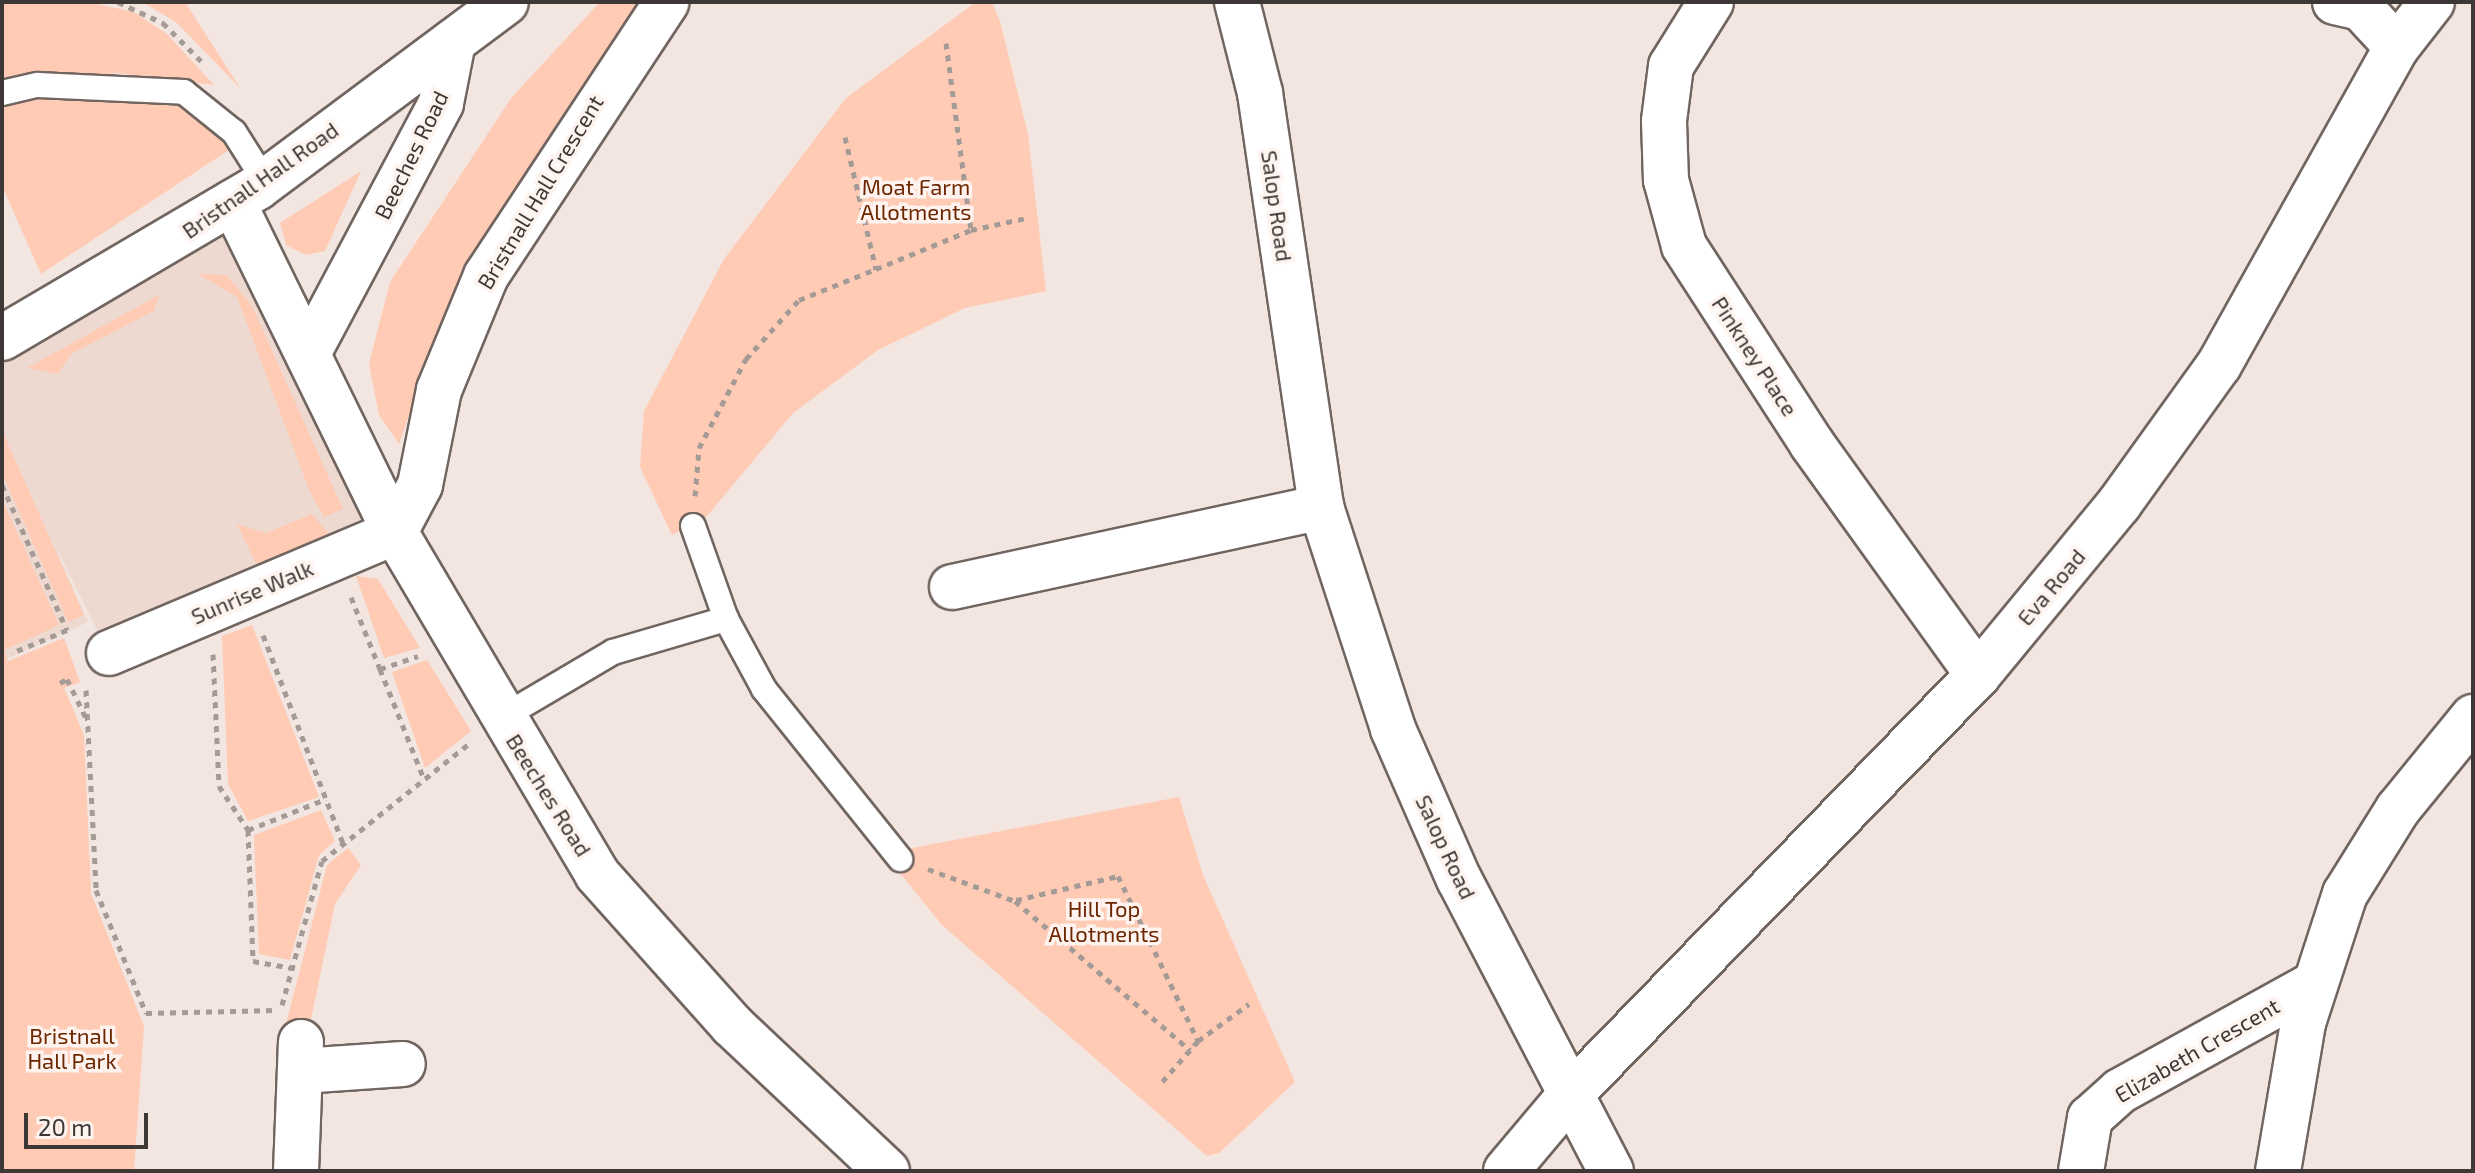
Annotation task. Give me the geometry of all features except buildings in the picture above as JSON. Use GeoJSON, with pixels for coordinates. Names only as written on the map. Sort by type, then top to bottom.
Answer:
{"type":"FeatureCollection","features":[{"type":"Feature","properties":{"kind":"street","name":"Bristnall Hall Road"},"geometry":{"type":"LineString","coordinates":[[2,338],[249,192],[506,2]]}},
{"type":"Feature","properties":{"kind":"street","name":"Bristnall Hall Crescent"},"geometry":{"type":"LineString","coordinates":[[395,532],[420,485],[439,390],[486,276],[667,2]]}},
{"type":"Feature","properties":{"kind":"street","name":"Salop Road"},"geometry":{"type":"LineString","coordinates":[[1237,2],[1260,93],[1321,507],[1393,729],[1459,879],[1611,1171]]}},
{"type":"Feature","properties":{"kind":"street","name":"Pinkney Place"},"geometry":{"type":"LineString","coordinates":[[1711,2],[1671,66],[1664,121],[1666,180],[1684,246],[1812,444],[1978,675]]}},
{"type":"Feature","properties":{"kind":"street","name":"Eva Road"},"geometry":{"type":"LineString","coordinates":[[1506,1171],[1570,1095],[1978,675],[2119,504],[2219,365],[2397,47],[2432,2]]}},
{"type":"Feature","properties":{"kind":"street"},"geometry":{"type":"LineString","coordinates":[[2354,4],[2397,47]]}},
{"type":"Feature","properties":{"kind":"street","name":"Beeches Road"},"geometry":{"type":"LineString","coordinates":[[311,348],[441,103],[453,42]]}},
{"type":"Feature","properties":{"kind":"street","name":"Beeches Road"},"geometry":{"type":"LineString","coordinates":[[249,192],[311,348],[395,532],[501,718],[597,874],[732,1025],[887,1171]]}},
{"type":"Feature","properties":{"kind":"street"},"geometry":{"type":"LineString","coordinates":[[952,587],[1321,507]]}},
{"type":"Feature","properties":{"kind":"street","name":"Sunrise Walk"},"geometry":{"type":"LineString","coordinates":[[86,652],[395,532]]}},
{"type":"Feature","properties":{"kind":"street","name":"Elizabeth Crescent"},"geometry":{"type":"LineString","coordinates":[[2278,1171],[2282,1118],[2312,985],[2345,894],[2398,809],[2473,717]]}},
{"type":"Feature","properties":{"kind":"street","name":"Elizabeth Crescent"},"geometry":{"type":"LineString","coordinates":[[2081,1171],[2090,1118],[2120,1091],[2312,985]]}},
{"type":"Feature","properties":{"kind":"street"},"geometry":{"type":"LineString","coordinates":[[296,1171],[294,1041],[403,1064]]}},
{"type":"Feature","properties":{"kind":"lane"},"geometry":{"type":"LineString","coordinates":[[2,93],[38,85],[184,92],[234,132],[249,192]]}},
{"type":"Feature","properties":{"kind":"lane"},"geometry":{"type":"LineString","coordinates":[[693,526],[726,619],[764,689],[900,859]]}},
{"type":"Feature","properties":{"kind":"lane"},"geometry":{"type":"LineString","coordinates":[[501,718],[613,652],[726,619]]}},
{"type":"Feature","properties":{"kind":"path"},"geometry":{"type":"LineString","coordinates":[[946,43],[971,230]]}},
{"type":"Feature","properties":{"kind":"path"},"geometry":{"type":"LineString","coordinates":[[845,137],[876,269]]}},
{"type":"Feature","properties":{"kind":"path"},"geometry":{"type":"LineString","coordinates":[[693,526],[699,448],[746,359],[799,300],[971,230],[1026,218]]}},
{"type":"Feature","properties":{"kind":"path"},"geometry":{"type":"LineString","coordinates":[[2,485],[67,630],[86,652],[96,890],[146,1013],[294,1041],[292,968],[322,861],[501,718]]}},
{"type":"Feature","properties":{"kind":"path"},"geometry":{"type":"LineString","coordinates":[[346,587],[424,779]]}},
{"type":"Feature","properties":{"kind":"path"},"geometry":{"type":"LineString","coordinates":[[259,626],[343,843]]}},
{"type":"Feature","properties":{"kind":"path"},"geometry":{"type":"LineString","coordinates":[[67,630],[86,652]]}},
{"type":"Feature","properties":{"kind":"path"},"geometry":{"type":"LineString","coordinates":[[12,653],[67,630]]}},
{"type":"Feature","properties":{"kind":"path"},"geometry":{"type":"LineString","coordinates":[[212,649],[219,786],[248,830],[253,961],[292,968]]}},
{"type":"Feature","properties":{"kind":"path"},"geometry":{"type":"LineString","coordinates":[[380,669],[427,653]]}},
{"type":"Feature","properties":{"kind":"path"},"geometry":{"type":"LineString","coordinates":[[60,683],[67,679],[88,723]]}},
{"type":"Feature","properties":{"kind":"path"},"geometry":{"type":"LineString","coordinates":[[248,830],[326,799]]}},
{"type":"Feature","properties":{"kind":"path"},"geometry":{"type":"LineString","coordinates":[[900,859],[1015,901],[1190,1050]]}},
{"type":"Feature","properties":{"kind":"path"},"geometry":{"type":"LineString","coordinates":[[1015,901],[1118,876],[1198,1041]]}},
{"type":"Feature","properties":{"kind":"path"},"geometry":{"type":"LineString","coordinates":[[1162,1082],[1198,1041],[1249,1004]]}},
{"type":"Feature","properties":{"kind":"shaded area"},"geometry":{"type":"Polygon","coordinates":[[[233,202],[395,532],[109,654],[52,540],[88,622],[2,661],[2,338],[233,202]]]}},
{"type":"Feature","properties":{"kind":"green space"},"geometry":{"type":"Polygon","coordinates":[[[2,2],[88,2],[134,12],[167,34],[214,85],[118,73],[2,80],[2,2]]]}},
{"type":"Feature","properties":{"kind":"green space"},"geometry":{"type":"Polygon","coordinates":[[[142,2],[185,2],[240,88],[176,22],[142,2]]]}},
{"type":"Feature","properties":{"kind":"green space"},"geometry":{"type":"Polygon","coordinates":[[[600,2],[645,2],[486,232],[439,328],[399,444],[379,415],[369,364],[390,282],[512,97],[600,2]]]}},
{"type":"Feature","properties":{"kind":"green space","name":"Moat Farm Allotments"},"geometry":{"type":"Polygon","coordinates":[[[976,2],[992,2],[1000,21],[1028,134],[1046,291],[965,308],[878,350],[793,413],[707,516],[672,535],[640,467],[644,411],[724,259],[846,98],[976,2]]]}},
{"type":"Feature","properties":{"kind":"green space"},"geometry":{"type":"Polygon","coordinates":[[[58,95],[185,103],[232,148],[41,274],[2,186],[2,106],[58,95]]]}},
{"type":"Feature","properties":{"kind":"green space"},"geometry":{"type":"Polygon","coordinates":[[[361,171],[325,251],[306,255],[286,245],[280,223],[361,171]]]}},
{"type":"Feature","properties":{"kind":"green space"},"geometry":{"type":"Polygon","coordinates":[[[198,274],[227,275],[252,306],[343,509],[324,517],[309,490],[237,297],[198,274]]]}},
{"type":"Feature","properties":{"kind":"green space"},"geometry":{"type":"Polygon","coordinates":[[[159,295],[154,311],[71,354],[58,374],[27,368],[159,295]]]}},
{"type":"Feature","properties":{"kind":"green space"},"geometry":{"type":"Polygon","coordinates":[[[2,430],[84,615],[68,622],[2,473],[2,430]]]}},
{"type":"Feature","properties":{"kind":"green space","name":"Bristnall Hall Park"},"geometry":{"type":"Polygon","coordinates":[[[2,499],[59,625],[4,650],[8,661],[64,638],[80,682],[64,688],[84,735],[91,893],[144,1026],[134,1171],[2,1171],[2,499]]]}},
{"type":"Feature","properties":{"kind":"green space"},"geometry":{"type":"Polygon","coordinates":[[[312,514],[329,534],[256,564],[237,524],[266,533],[312,514]]]}},
{"type":"Feature","properties":{"kind":"green space"},"geometry":{"type":"Polygon","coordinates":[[[356,576],[378,579],[420,648],[384,658],[356,576]]]}},
{"type":"Feature","properties":{"kind":"green space"},"geometry":{"type":"Polygon","coordinates":[[[252,625],[319,797],[248,821],[228,784],[222,636],[252,625]]]}},
{"type":"Feature","properties":{"kind":"green space"},"geometry":{"type":"Polygon","coordinates":[[[427,660],[471,731],[425,768],[392,672],[427,660]]]}},
{"type":"Feature","properties":{"kind":"green space","name":"Hill Top Allotments"},"geometry":{"type":"Polygon","coordinates":[[[1179,797],[1203,875],[1295,1082],[1219,1153],[1207,1156],[942,925],[891,862],[907,849],[1179,797]]]}},
{"type":"Feature","properties":{"kind":"green space"},"geometry":{"type":"Polygon","coordinates":[[[321,810],[335,841],[319,855],[290,960],[259,954],[254,835],[321,810]]]}},
{"type":"Feature","properties":{"kind":"green space"},"geometry":{"type":"Polygon","coordinates":[[[348,848],[361,865],[335,904],[310,1024],[286,1024],[327,865],[348,848]]]}}]}
